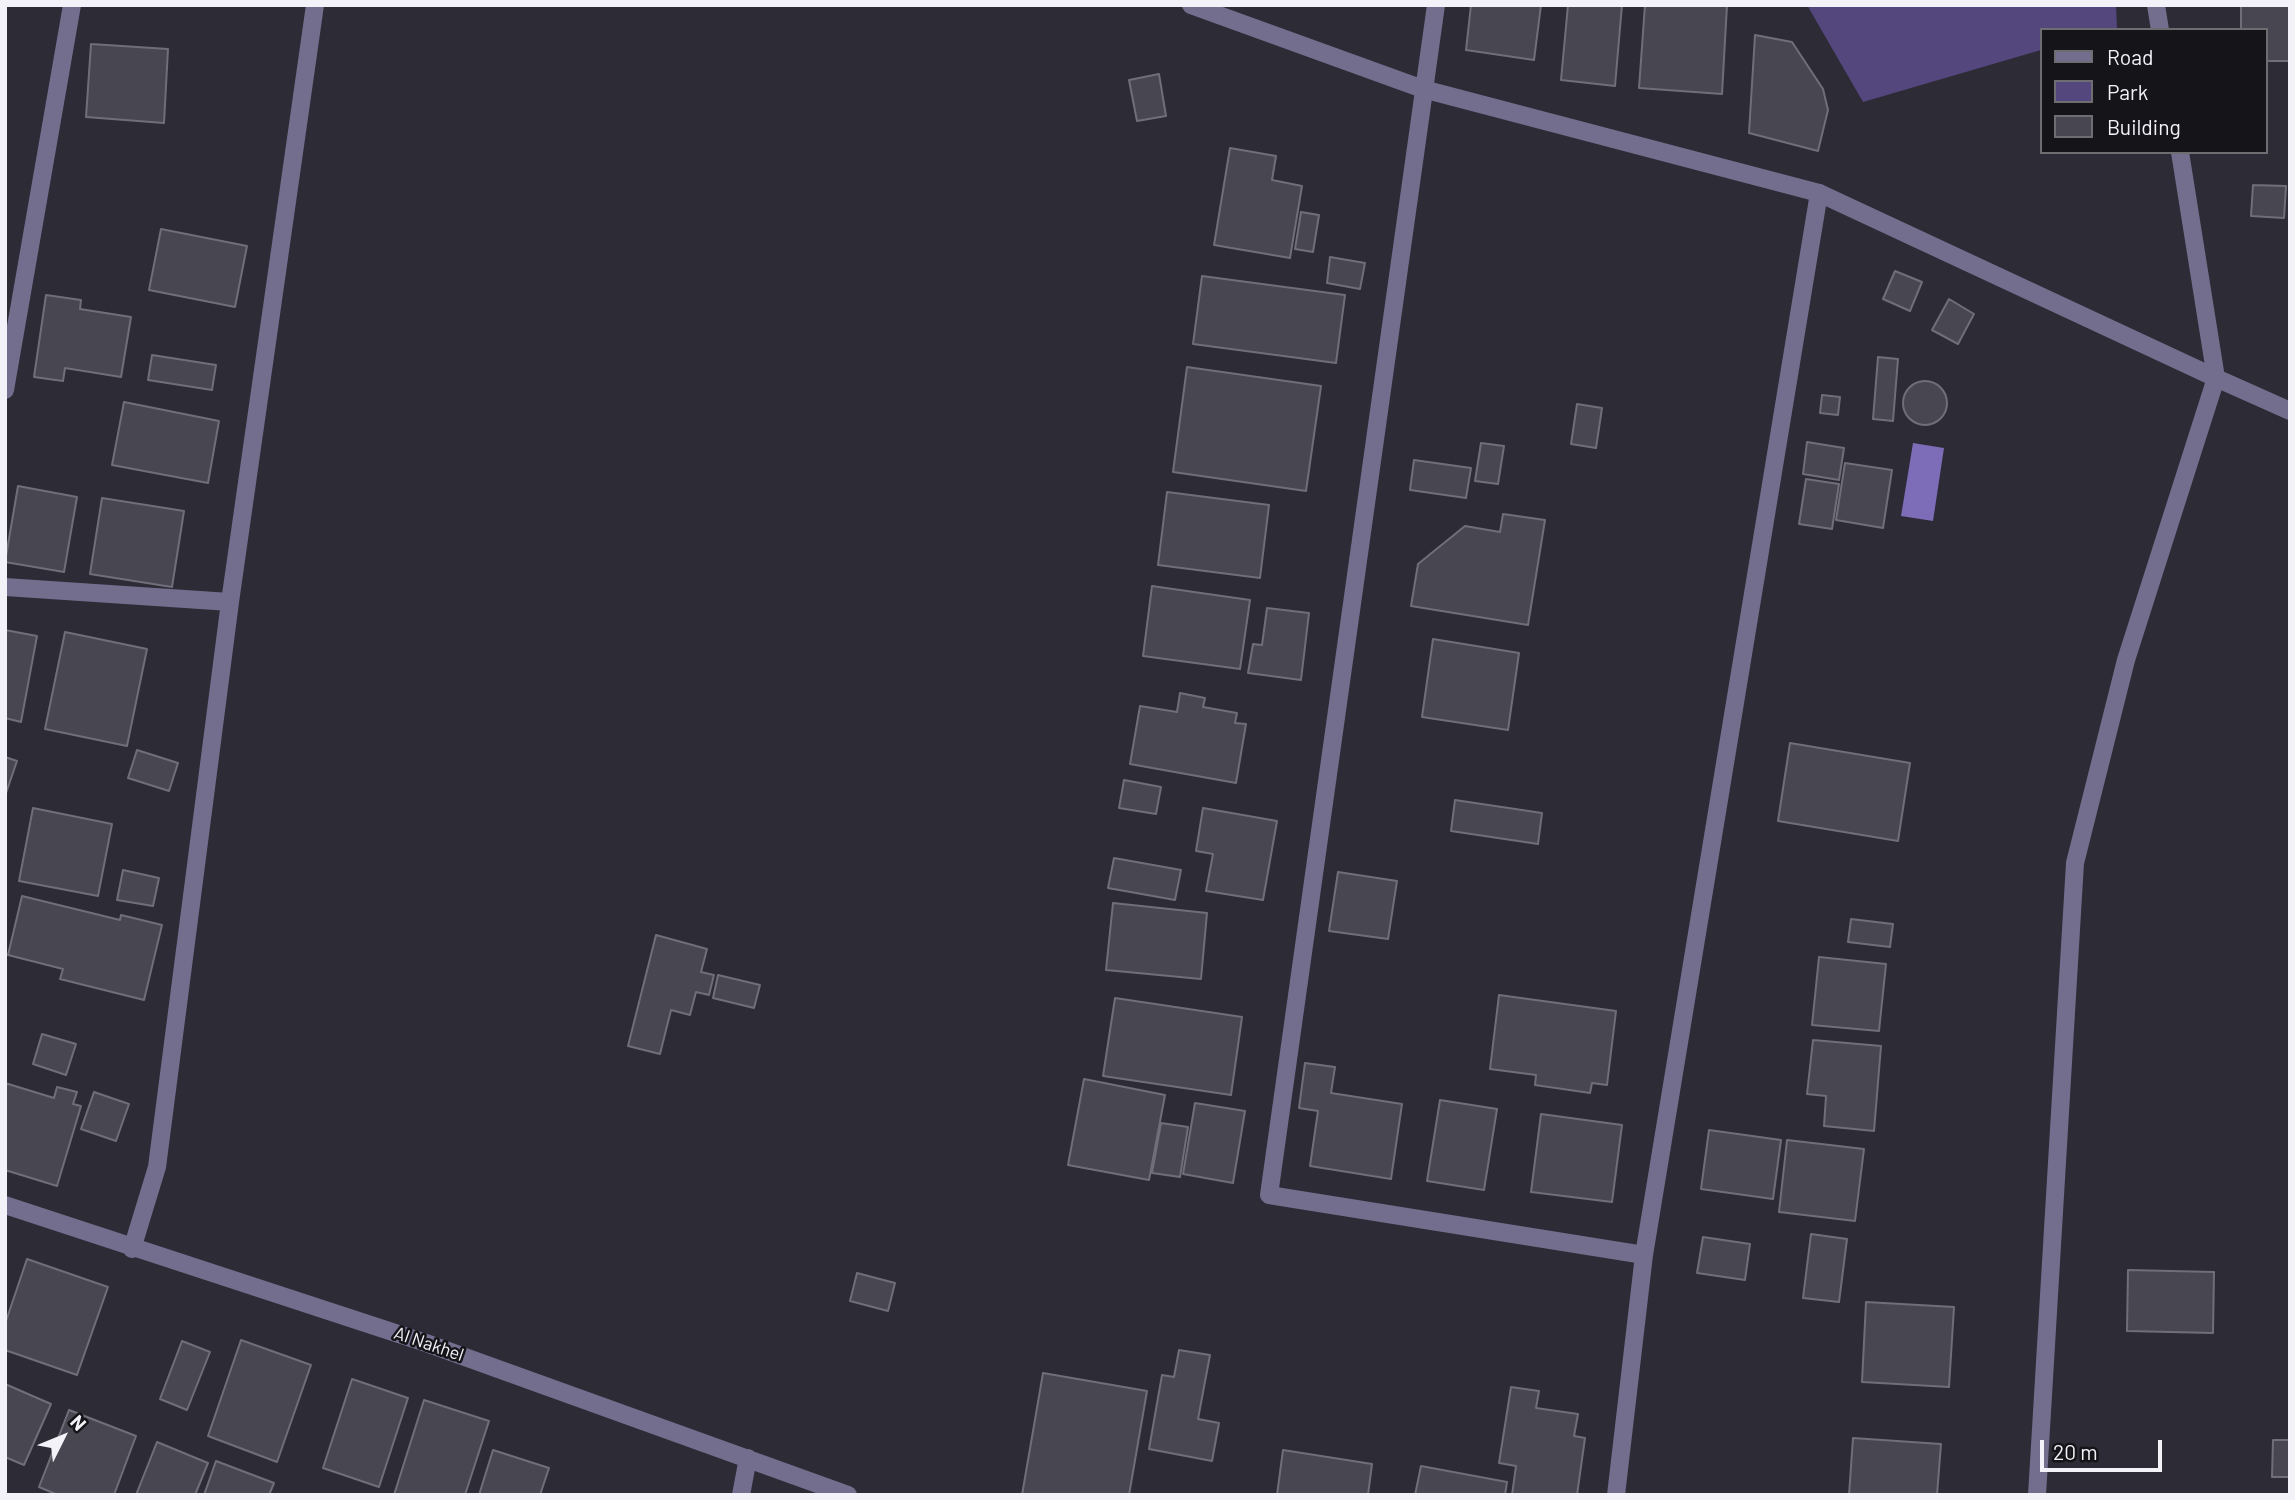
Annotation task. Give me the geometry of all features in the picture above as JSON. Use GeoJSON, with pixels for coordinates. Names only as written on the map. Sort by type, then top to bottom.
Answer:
{"type":"FeatureCollection","features":[{"type":"Feature","properties":{"kind":"street"},"geometry":{"type":"LineString","coordinates":[[5,390],[72,5]]}},
{"type":"Feature","properties":{"kind":"street"},"geometry":{"type":"LineString","coordinates":[[132,1248],[157,1167],[230,601],[315,5]]}},
{"type":"Feature","properties":{"kind":"street"},"geometry":{"type":"LineString","coordinates":[[1191,5],[1423,89],[1819,193],[2290,411]]}},
{"type":"Feature","properties":{"kind":"street"},"geometry":{"type":"LineString","coordinates":[[1436,5],[1269,1195],[1644,1255]]}},
{"type":"Feature","properties":{"kind":"street"},"geometry":{"type":"LineString","coordinates":[[2156,5],[2160,28]]}},
{"type":"Feature","properties":{"kind":"street"},"geometry":{"type":"LineString","coordinates":[[2037,1495],[2075,863],[2126,660],[2216,377],[2180,154]]}},
{"type":"Feature","properties":{"kind":"street"},"geometry":{"type":"LineString","coordinates":[[1616,1495],[1644,1255],[1819,193]]}},
{"type":"Feature","properties":{"kind":"street"},"geometry":{"type":"LineString","coordinates":[[5,587],[230,601]]}},
{"type":"Feature","properties":{"kind":"street","name":"Al Nakhel"},"geometry":{"type":"LineString","coordinates":[[5,1205],[426,1343],[848,1495]]}},
{"type":"Feature","properties":{"kind":"street"},"geometry":{"type":"LineString","coordinates":[[741,1495],[748,1458]]}},
{"type":"Feature","properties":{"kind":"green space"},"geometry":{"type":"Polygon","coordinates":[[[1807,5],[2116,5],[2117,28],[2039,28],[2039,51],[1863,102],[1807,5]]]}},
{"type":"Feature","properties":{"kind":"shaded area"},"geometry":{"type":"Polygon","coordinates":[[[1913,443],[1944,448],[1933,521],[1901,516],[1913,443]]]}},
{"type":"Feature","properties":{"kind":"building"},"geometry":{"type":"Polygon","coordinates":[[[1471,5],[1541,5],[1534,60],[1466,50],[1471,5]]]}},
{"type":"Feature","properties":{"kind":"building"},"geometry":{"type":"Polygon","coordinates":[[[1568,5],[1622,5],[1615,86],[1561,80],[1568,5]]]}},
{"type":"Feature","properties":{"kind":"building"},"geometry":{"type":"Polygon","coordinates":[[[1645,5],[1727,5],[1722,94],[1639,88],[1645,5]]]}},
{"type":"Feature","properties":{"kind":"building"},"geometry":{"type":"Polygon","coordinates":[[[2241,5],[2290,5],[2290,61],[2267,61],[2267,28],[2241,28],[2241,5]]]}},
{"type":"Feature","properties":{"kind":"building"},"geometry":{"type":"Polygon","coordinates":[[[1755,35],[1792,42],[1823,89],[1828,110],[1818,151],[1749,133],[1755,35]]]}},
{"type":"Feature","properties":{"kind":"building"},"geometry":{"type":"Polygon","coordinates":[[[91,44],[168,49],[164,123],[86,117],[91,44]]]}},
{"type":"Feature","properties":{"kind":"building"},"geometry":{"type":"Polygon","coordinates":[[[1159,74],[1166,116],[1137,121],[1129,80],[1159,74]]]}},
{"type":"Feature","properties":{"kind":"building"},"geometry":{"type":"Polygon","coordinates":[[[1230,148],[1276,156],[1272,180],[1302,186],[1290,258],[1214,245],[1230,148]]]}},
{"type":"Feature","properties":{"kind":"building"},"geometry":{"type":"Polygon","coordinates":[[[2253,185],[2286,186],[2284,218],[2251,216],[2253,185]]]}},
{"type":"Feature","properties":{"kind":"building"},"geometry":{"type":"Polygon","coordinates":[[[1301,212],[1319,215],[1313,252],[1295,249],[1301,212]]]}},
{"type":"Feature","properties":{"kind":"building"},"geometry":{"type":"Polygon","coordinates":[[[161,229],[247,246],[235,307],[149,290],[161,229]]]}},
{"type":"Feature","properties":{"kind":"building"},"geometry":{"type":"Polygon","coordinates":[[[1330,257],[1365,263],[1360,289],[1327,283],[1330,257]]]}},
{"type":"Feature","properties":{"kind":"building"},"geometry":{"type":"Polygon","coordinates":[[[1895,271],[1922,282],[1910,311],[1883,299],[1895,271]]]}},
{"type":"Feature","properties":{"kind":"building"},"geometry":{"type":"Polygon","coordinates":[[[1202,276],[1345,295],[1336,363],[1193,344],[1202,276]]]}},
{"type":"Feature","properties":{"kind":"building"},"geometry":{"type":"Polygon","coordinates":[[[46,295],[81,300],[80,309],[131,317],[121,377],[65,368],[63,381],[34,377],[46,295]]]}},
{"type":"Feature","properties":{"kind":"building"},"geometry":{"type":"Polygon","coordinates":[[[1949,299],[1974,314],[1958,344],[1932,330],[1949,299]]]}},
{"type":"Feature","properties":{"kind":"building"},"geometry":{"type":"Polygon","coordinates":[[[152,355],[216,365],[212,390],[148,380],[152,355]]]}},
{"type":"Feature","properties":{"kind":"building"},"geometry":{"type":"Polygon","coordinates":[[[1878,357],[1898,359],[1893,421],[1873,419],[1878,357]]]}},
{"type":"Feature","properties":{"kind":"building"},"geometry":{"type":"Polygon","coordinates":[[[1187,367],[1321,386],[1306,491],[1173,472],[1187,367]]]}},
{"type":"Feature","properties":{"kind":"building"},"geometry":{"type":"Polygon","coordinates":[[[1925,381],[1941,387],[1947,403],[1941,419],[1925,425],[1909,419],[1903,403],[1909,387],[1925,381]]]}},
{"type":"Feature","properties":{"kind":"building"},"geometry":{"type":"Polygon","coordinates":[[[1822,395],[1840,397],[1838,415],[1820,413],[1822,395]]]}},
{"type":"Feature","properties":{"kind":"building"},"geometry":{"type":"Polygon","coordinates":[[[124,402],[219,421],[208,483],[112,465],[124,402]]]}},
{"type":"Feature","properties":{"kind":"building"},"geometry":{"type":"Polygon","coordinates":[[[1577,404],[1602,408],[1596,448],[1571,444],[1577,404]]]}},
{"type":"Feature","properties":{"kind":"building"},"geometry":{"type":"Polygon","coordinates":[[[1807,442],[1844,448],[1839,480],[1803,474],[1807,442]]]}},
{"type":"Feature","properties":{"kind":"building"},"geometry":{"type":"Polygon","coordinates":[[[1481,443],[1504,446],[1498,484],[1475,481],[1481,443]]]}},
{"type":"Feature","properties":{"kind":"building"},"geometry":{"type":"Polygon","coordinates":[[[1414,460],[1471,468],[1466,498],[1410,490],[1414,460]]]}},
{"type":"Feature","properties":{"kind":"building"},"geometry":{"type":"Polygon","coordinates":[[[1845,463],[1892,470],[1883,528],[1836,520],[1845,463]]]}},
{"type":"Feature","properties":{"kind":"building"},"geometry":{"type":"Polygon","coordinates":[[[1806,479],[1839,484],[1832,529],[1799,524],[1806,479]]]}},
{"type":"Feature","properties":{"kind":"building"},"geometry":{"type":"Polygon","coordinates":[[[18,486],[77,497],[64,572],[5,562],[18,486]]]}},
{"type":"Feature","properties":{"kind":"building"},"geometry":{"type":"Polygon","coordinates":[[[1167,492],[1269,505],[1260,578],[1158,565],[1167,492]]]}},
{"type":"Feature","properties":{"kind":"building"},"geometry":{"type":"Polygon","coordinates":[[[102,498],[184,511],[172,587],[90,574],[102,498]]]}},
{"type":"Feature","properties":{"kind":"building"},"geometry":{"type":"Polygon","coordinates":[[[1503,514],[1545,520],[1528,625],[1411,606],[1418,564],[1465,526],[1500,532],[1503,514]]]}},
{"type":"Feature","properties":{"kind":"building"},"geometry":{"type":"Polygon","coordinates":[[[1152,586],[1250,600],[1240,669],[1143,656],[1152,586]]]}},
{"type":"Feature","properties":{"kind":"building"},"geometry":{"type":"Polygon","coordinates":[[[1267,608],[1309,613],[1301,680],[1248,673],[1253,644],[1262,645],[1267,608]]]}},
{"type":"Feature","properties":{"kind":"building"},"geometry":{"type":"Polygon","coordinates":[[[5,630],[37,636],[21,722],[5,718],[5,630]]]}},
{"type":"Feature","properties":{"kind":"building"},"geometry":{"type":"Polygon","coordinates":[[[65,632],[147,649],[127,746],[45,729],[65,632]]]}},
{"type":"Feature","properties":{"kind":"building"},"geometry":{"type":"Polygon","coordinates":[[[1433,639],[1519,653],[1508,730],[1422,717],[1433,639]]]}},
{"type":"Feature","properties":{"kind":"building"},"geometry":{"type":"Polygon","coordinates":[[[1180,693],[1205,698],[1203,707],[1237,713],[1235,723],[1246,724],[1236,783],[1130,764],[1140,706],[1177,712],[1180,693]]]}},
{"type":"Feature","properties":{"kind":"building"},"geometry":{"type":"Polygon","coordinates":[[[1790,743],[1910,763],[1898,841],[1778,821],[1790,743]]]}},
{"type":"Feature","properties":{"kind":"building"},"geometry":{"type":"Polygon","coordinates":[[[137,750],[178,763],[169,791],[128,778],[137,750]]]}},
{"type":"Feature","properties":{"kind":"building"},"geometry":{"type":"Polygon","coordinates":[[[5,757],[17,761],[5,796],[5,757]]]}},
{"type":"Feature","properties":{"kind":"building"},"geometry":{"type":"Polygon","coordinates":[[[1124,780],[1161,787],[1156,814],[1119,808],[1124,780]]]}},
{"type":"Feature","properties":{"kind":"building"},"geometry":{"type":"Polygon","coordinates":[[[1455,800],[1542,813],[1538,844],[1451,831],[1455,800]]]}},
{"type":"Feature","properties":{"kind":"building"},"geometry":{"type":"Polygon","coordinates":[[[33,808],[112,824],[98,896],[19,881],[33,808]]]}},
{"type":"Feature","properties":{"kind":"building"},"geometry":{"type":"Polygon","coordinates":[[[1203,808],[1277,821],[1263,900],[1206,891],[1213,854],[1196,851],[1203,808]]]}},
{"type":"Feature","properties":{"kind":"building"},"geometry":{"type":"Polygon","coordinates":[[[1114,858],[1181,870],[1175,900],[1108,888],[1114,858]]]}},
{"type":"Feature","properties":{"kind":"building"},"geometry":{"type":"Polygon","coordinates":[[[123,870],[159,878],[153,906],[117,900],[123,870]]]}},
{"type":"Feature","properties":{"kind":"building"},"geometry":{"type":"Polygon","coordinates":[[[1338,872],[1397,881],[1388,939],[1329,931],[1338,872]]]}},
{"type":"Feature","properties":{"kind":"building"},"geometry":{"type":"Polygon","coordinates":[[[22,896],[120,920],[121,915],[162,925],[144,1000],[60,979],[63,969],[8,955],[22,896]]]}},
{"type":"Feature","properties":{"kind":"building"},"geometry":{"type":"Polygon","coordinates":[[[1113,903],[1207,913],[1201,979],[1106,970],[1113,903]]]}},
{"type":"Feature","properties":{"kind":"building"},"geometry":{"type":"Polygon","coordinates":[[[1851,919],[1893,924],[1890,947],[1848,942],[1851,919]]]}},
{"type":"Feature","properties":{"kind":"building"},"geometry":{"type":"Polygon","coordinates":[[[656,935],[707,949],[701,972],[714,975],[709,995],[696,992],[690,1015],[671,1010],[660,1054],[628,1046],[656,935]]]}},
{"type":"Feature","properties":{"kind":"building"},"geometry":{"type":"Polygon","coordinates":[[[1819,957],[1886,964],[1879,1031],[1812,1025],[1819,957]]]}},
{"type":"Feature","properties":{"kind":"building"},"geometry":{"type":"Polygon","coordinates":[[[718,975],[760,985],[754,1008],[713,998],[718,975]]]}},
{"type":"Feature","properties":{"kind":"building"},"geometry":{"type":"Polygon","coordinates":[[[1499,995],[1616,1011],[1607,1085],[1592,1083],[1590,1093],[1535,1085],[1536,1075],[1490,1069],[1499,995]]]}},
{"type":"Feature","properties":{"kind":"building"},"geometry":{"type":"Polygon","coordinates":[[[1115,998],[1242,1017],[1231,1095],[1103,1076],[1115,998]]]}},
{"type":"Feature","properties":{"kind":"building"},"geometry":{"type":"Polygon","coordinates":[[[42,1034],[76,1044],[66,1075],[33,1064],[42,1034]]]}},
{"type":"Feature","properties":{"kind":"building"},"geometry":{"type":"Polygon","coordinates":[[[1813,1040],[1881,1046],[1874,1131],[1824,1126],[1826,1096],[1807,1094],[1813,1040]]]}},
{"type":"Feature","properties":{"kind":"building"},"geometry":{"type":"Polygon","coordinates":[[[1305,1063],[1335,1067],[1331,1093],[1402,1104],[1391,1179],[1310,1166],[1318,1111],[1299,1108],[1305,1063]]]}},
{"type":"Feature","properties":{"kind":"building"},"geometry":{"type":"Polygon","coordinates":[[[1084,1079],[1165,1095],[1149,1180],[1068,1165],[1084,1079]]]}},
{"type":"Feature","properties":{"kind":"building"},"geometry":{"type":"Polygon","coordinates":[[[5,1083],[54,1098],[57,1087],[77,1092],[73,1104],[81,1106],[57,1186],[5,1170],[5,1083]]]}},
{"type":"Feature","properties":{"kind":"building"},"geometry":{"type":"Polygon","coordinates":[[[94,1092],[129,1104],[116,1141],[81,1129],[94,1092]]]}},
{"type":"Feature","properties":{"kind":"building"},"geometry":{"type":"Polygon","coordinates":[[[1440,1100],[1497,1109],[1484,1190],[1427,1181],[1440,1100]]]}},
{"type":"Feature","properties":{"kind":"building"},"geometry":{"type":"Polygon","coordinates":[[[1195,1103],[1245,1111],[1233,1183],[1183,1174],[1195,1103]]]}},
{"type":"Feature","properties":{"kind":"building"},"geometry":{"type":"Polygon","coordinates":[[[1541,1114],[1622,1125],[1612,1202],[1531,1192],[1541,1114]]]}},
{"type":"Feature","properties":{"kind":"building"},"geometry":{"type":"Polygon","coordinates":[[[1161,1123],[1188,1127],[1180,1177],[1152,1173],[1161,1123]]]}},
{"type":"Feature","properties":{"kind":"building"},"geometry":{"type":"Polygon","coordinates":[[[1709,1130],[1781,1140],[1773,1199],[1701,1189],[1709,1130]]]}},
{"type":"Feature","properties":{"kind":"building"},"geometry":{"type":"Polygon","coordinates":[[[1787,1140],[1864,1149],[1855,1221],[1779,1212],[1787,1140]]]}},
{"type":"Feature","properties":{"kind":"building"},"geometry":{"type":"Polygon","coordinates":[[[1811,1234],[1847,1239],[1839,1302],[1803,1298],[1811,1234]]]}},
{"type":"Feature","properties":{"kind":"building"},"geometry":{"type":"Polygon","coordinates":[[[1703,1237],[1750,1244],[1745,1280],[1697,1273],[1703,1237]]]}},
{"type":"Feature","properties":{"kind":"building"},"geometry":{"type":"Polygon","coordinates":[[[27,1259],[108,1287],[77,1375],[5,1350],[5,1324],[27,1259]]]}},
{"type":"Feature","properties":{"kind":"building"},"geometry":{"type":"Polygon","coordinates":[[[2128,1270],[2214,1272],[2213,1333],[2127,1331],[2128,1270]]]}},
{"type":"Feature","properties":{"kind":"building"},"geometry":{"type":"Polygon","coordinates":[[[857,1273],[895,1283],[888,1311],[850,1301],[857,1273]]]}},
{"type":"Feature","properties":{"kind":"building"},"geometry":{"type":"Polygon","coordinates":[[[1866,1302],[1954,1307],[1949,1387],[1862,1382],[1866,1302]]]}},
{"type":"Feature","properties":{"kind":"building"},"geometry":{"type":"Polygon","coordinates":[[[241,1340],[311,1365],[277,1462],[208,1436],[241,1340]]]}},
{"type":"Feature","properties":{"kind":"building"},"geometry":{"type":"Polygon","coordinates":[[[182,1341],[210,1352],[187,1410],[160,1399],[182,1341]]]}},
{"type":"Feature","properties":{"kind":"building"},"geometry":{"type":"Polygon","coordinates":[[[1179,1350],[1210,1355],[1198,1419],[1219,1423],[1212,1461],[1149,1449],[1162,1375],[1174,1377],[1179,1350]]]}},
{"type":"Feature","properties":{"kind":"building"},"geometry":{"type":"Polygon","coordinates":[[[1043,1373],[1147,1391],[1129,1495],[1022,1495],[1043,1373]]]}},
{"type":"Feature","properties":{"kind":"building"},"geometry":{"type":"Polygon","coordinates":[[[352,1379],[408,1398],[379,1487],[323,1468],[352,1379]]]}},
{"type":"Feature","properties":{"kind":"building"},"geometry":{"type":"Polygon","coordinates":[[[5,1384],[51,1404],[24,1465],[5,1457],[5,1384]]]}},
{"type":"Feature","properties":{"kind":"building"},"geometry":{"type":"Polygon","coordinates":[[[1511,1387],[1539,1391],[1536,1408],[1578,1414],[1574,1436],[1585,1438],[1577,1495],[1512,1495],[1516,1466],[1499,1463],[1511,1387]]]}},
{"type":"Feature","properties":{"kind":"building"},"geometry":{"type":"Polygon","coordinates":[[[424,1400],[489,1421],[465,1495],[394,1495],[424,1400]]]}},
{"type":"Feature","properties":{"kind":"building"},"geometry":{"type":"Polygon","coordinates":[[[69,1410],[136,1436],[114,1495],[58,1495],[39,1487],[69,1410]]]}},
{"type":"Feature","properties":{"kind":"building"},"geometry":{"type":"Polygon","coordinates":[[[1853,1438],[1941,1444],[1937,1495],[1849,1495],[1853,1438]]]}},
{"type":"Feature","properties":{"kind":"building"},"geometry":{"type":"Polygon","coordinates":[[[2273,1440],[2290,1440],[2290,1477],[2272,1477],[2273,1440]]]}},
{"type":"Feature","properties":{"kind":"building"},"geometry":{"type":"Polygon","coordinates":[[[157,1442],[208,1463],[195,1495],[136,1495],[157,1442]]]}},
{"type":"Feature","properties":{"kind":"building"},"geometry":{"type":"Polygon","coordinates":[[[493,1450],[549,1468],[540,1495],[479,1495],[493,1450]]]}},
{"type":"Feature","properties":{"kind":"building"},"geometry":{"type":"Polygon","coordinates":[[[1283,1450],[1372,1464],[1368,1495],[1277,1495],[1283,1450]]]}},
{"type":"Feature","properties":{"kind":"building"},"geometry":{"type":"Polygon","coordinates":[[[216,1461],[274,1483],[269,1495],[204,1495],[216,1461]]]}},
{"type":"Feature","properties":{"kind":"building"},"geometry":{"type":"Polygon","coordinates":[[[1421,1466],[1507,1482],[1505,1495],[1415,1495],[1421,1466]]]}}]}
